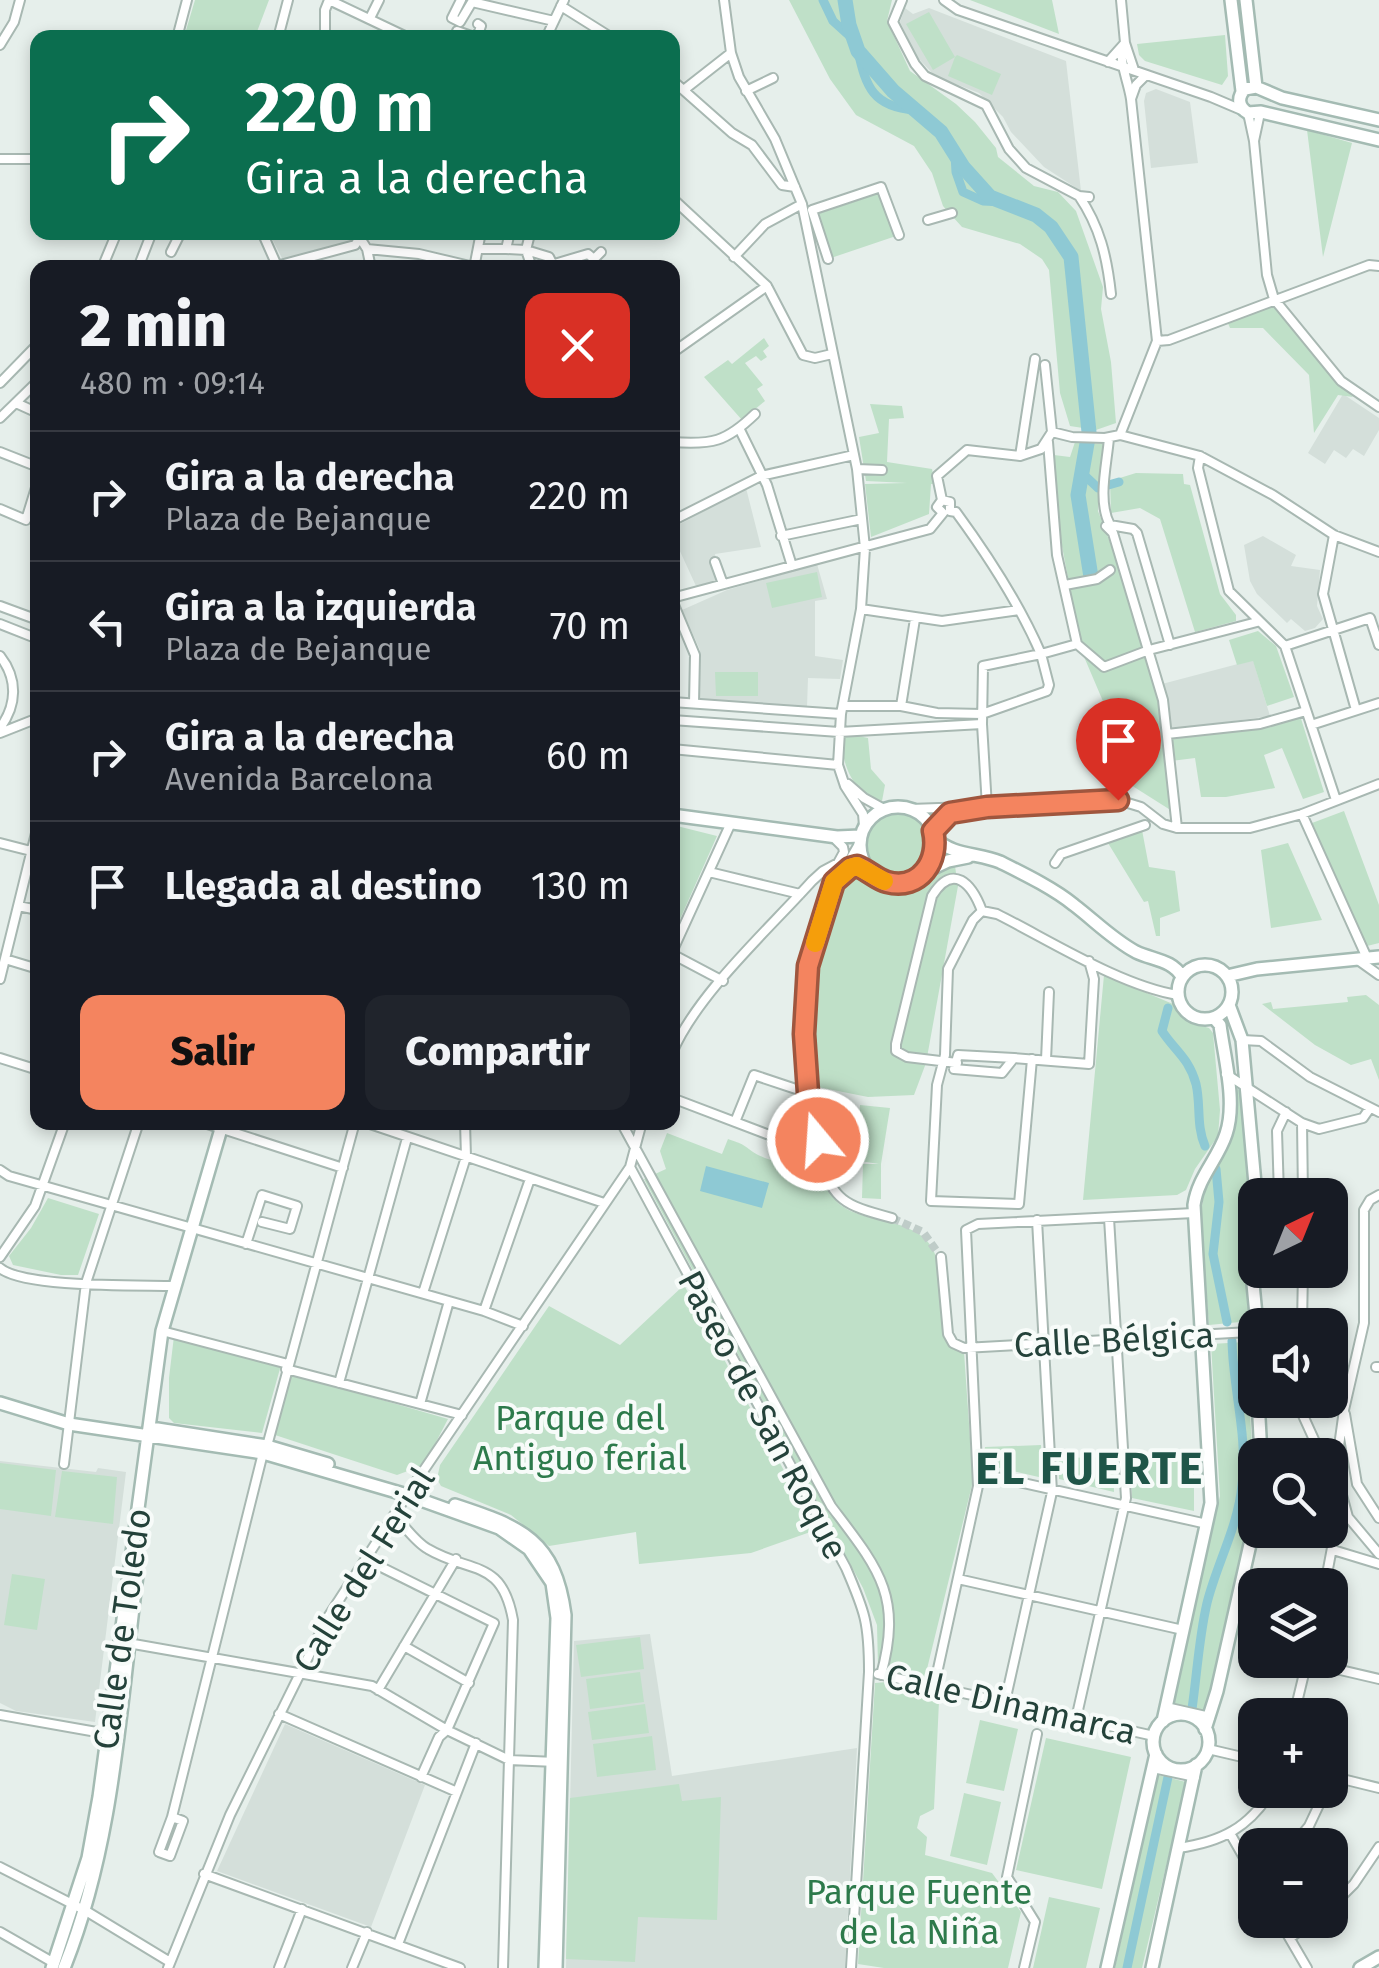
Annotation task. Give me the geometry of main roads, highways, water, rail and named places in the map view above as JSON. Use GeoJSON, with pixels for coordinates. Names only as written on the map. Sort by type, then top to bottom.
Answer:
{"type":"FeatureCollection","features":[{"type":"Feature","properties":{"kind":"water"},"geometry":{"type":"Polygon","coordinates":[[[706,1166],[769,1183],[762,1208],[700,1191],[706,1166]]]}},
{"type":"Feature","properties":{"kind":"waterway"},"geometry":{"type":"LineString","coordinates":[[823,0],[833,21],[854,40]]}},
{"type":"Feature","properties":{"kind":"waterway"},"geometry":{"type":"LineString","coordinates":[[845,0],[858,51],[893,91],[941,132],[963,167],[990,197],[1036,215],[1051,227],[1071,257],[1089,432],[1078,495],[1091,577]]}},
{"type":"Feature","properties":{"kind":"waterway"},"geometry":{"type":"LineString","coordinates":[[858,51],[874,93],[889,105],[915,110]]}},
{"type":"Feature","properties":{"kind":"waterway"},"geometry":{"type":"LineString","coordinates":[[955,155],[963,192],[983,201],[1004,202]]}},
{"type":"Feature","properties":{"kind":"waterway"},"geometry":{"type":"LineString","coordinates":[[1082,473],[1098,488],[1119,482]]}},
{"type":"Feature","properties":{"kind":"waterway"},"geometry":{"type":"LineString","coordinates":[[1168,1008],[1162,1031],[1193,1075],[1205,1146]]}},
{"type":"Feature","properties":{"kind":"waterway"},"geometry":{"type":"LineString","coordinates":[[1216,1169],[1219,1202],[1213,1254],[1227,1322]]}},
{"type":"Feature","properties":{"kind":"waterway"},"geometry":{"type":"LineString","coordinates":[[1192,1709],[1207,1603],[1236,1516],[1242,1485],[1243,1448],[1232,1341]]}},
{"type":"Feature","properties":{"kind":"waterway"},"geometry":{"type":"LineString","coordinates":[[1127,1968],[1168,1777]]}},
{"type":"Feature","properties":{"kind":"tunnel"},"geometry":{"type":"LineString","coordinates":[[892,1218],[923,1232],[941,1257]]}},
{"type":"Feature","properties":{"kind":"district","name":"EL FUERTE"},"geometry":{"type":"Point","coordinates":[1090,1468]}},
{"type":"Feature","properties":{"kind":"park label","name":"Parque del Antiguo ferial"},"geometry":{"type":"Point","coordinates":[580,1438]}},
{"type":"Feature","properties":{"kind":"park label","name":"Parque Fuente de la Niña"},"geometry":{"type":"Point","coordinates":[919,1912]}}]}
